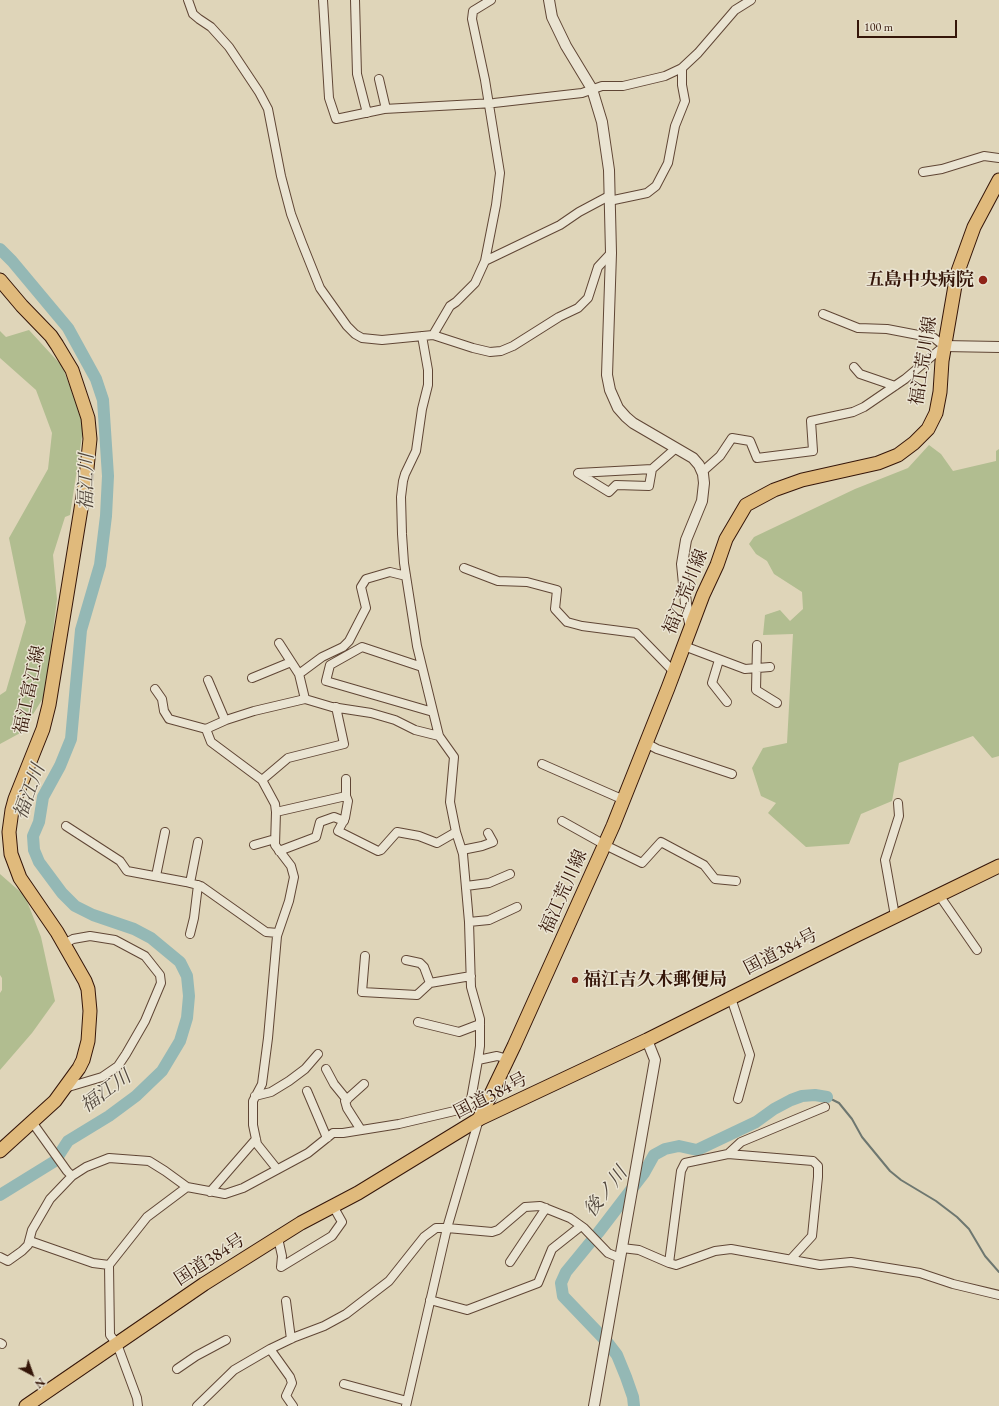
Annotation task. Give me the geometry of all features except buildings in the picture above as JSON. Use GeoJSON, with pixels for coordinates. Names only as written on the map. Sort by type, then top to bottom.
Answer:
{"type":"FeatureCollection","features":[{"type":"Feature","properties":{"kind":"main road","name":"福江荒川線"},"geometry":{"type":"LineString","coordinates":[[479,1119],[508,1059],[605,845],[726,539],[746,505],[774,490],[802,480],[878,463],[898,454],[914,443],[928,429],[936,413],[940,392],[944,346],[957,274],[974,227],[999,180]]}},
{"type":"Feature","properties":{"kind":"main road","name":"福江富江線"},"geometry":{"type":"LineString","coordinates":[[0,280],[22,306],[51,336],[63,354],[72,370],[86,408],[89,428],[89,453],[86,478],[49,705],[43,729],[20,785],[12,810],[10,821],[10,843],[11,854],[26,889],[49,920],[85,981],[88,989],[90,1011],[88,1041],[85,1056],[79,1068],[66,1088],[55,1101],[0,1151]]}},
{"type":"Feature","properties":{"kind":"main road","name":"国道384号"},"geometry":{"type":"LineString","coordinates":[[26,1406],[204,1284],[301,1223],[358,1193],[479,1119],[647,1040],[895,916],[999,866]]}},
{"type":"Feature","properties":{"kind":"street"},"geometry":{"type":"LineString","coordinates":[[188,0],[193,14],[211,27],[229,47],[249,75],[268,109],[281,176],[291,214],[320,288],[347,326],[355,334],[362,338],[382,340],[433,335],[473,348],[490,352],[500,351],[513,346],[559,317],[578,308],[588,298],[598,267],[611,253]]}},
{"type":"Feature","properties":{"kind":"street"},"geometry":{"type":"LineString","coordinates":[[323,0],[329,98],[336,119],[386,109],[488,103],[582,93],[602,86],[623,86],[665,76],[682,68],[698,53],[735,10],[751,0]]}},
{"type":"Feature","properties":{"kind":"street"},"geometry":{"type":"LineString","coordinates":[[355,0],[357,74],[367,113]]}},
{"type":"Feature","properties":{"kind":"street"},"geometry":{"type":"LineString","coordinates":[[433,335],[450,306],[475,283],[484,261],[496,205],[500,173],[472,19],[473,10],[491,0]]}},
{"type":"Feature","properties":{"kind":"street"},"geometry":{"type":"LineString","coordinates":[[549,0],[552,17],[566,46],[592,89],[602,122],[609,170],[611,253],[607,375],[610,390],[618,408],[626,417],[633,423],[693,458],[702,472],[704,483],[702,501],[686,540],[682,564],[686,604],[691,628]]}},
{"type":"Feature","properties":{"kind":"street"},"geometry":{"type":"LineString","coordinates":[[484,261],[560,225],[579,212],[609,198],[647,193],[656,186],[668,163],[675,126],[685,101],[682,85],[682,68]]}},
{"type":"Feature","properties":{"kind":"street"},"geometry":{"type":"LineString","coordinates":[[379,79],[386,109]]}},
{"type":"Feature","properties":{"kind":"street"},"geometry":{"type":"LineString","coordinates":[[923,172],[942,169],[984,156],[999,158]]}},
{"type":"Feature","properties":{"kind":"street"},"geometry":{"type":"LineString","coordinates":[[823,314],[858,328],[887,329],[934,338],[944,346],[999,347]]}},
{"type":"Feature","properties":{"kind":"street"},"geometry":{"type":"LineString","coordinates":[[0,1256],[8,1261],[22,1251],[30,1241],[32,1230],[50,1199],[70,1174],[109,1158],[149,1161],[187,1187],[225,1194],[237,1190],[308,1153],[333,1133],[343,1133],[398,1124],[463,1109],[470,1105],[480,1046],[480,1019],[472,987],[469,922],[462,850],[456,832],[450,802],[454,757],[439,736],[417,646],[406,576],[402,534],[401,497],[405,474],[416,451],[420,421],[428,385],[427,358],[422,336]]}},
{"type":"Feature","properties":{"kind":"street"},"geometry":{"type":"LineString","coordinates":[[702,472],[720,456],[732,438],[750,441],[756,458],[813,451],[811,421],[853,412],[864,407],[905,379],[944,346]]}},
{"type":"Feature","properties":{"kind":"street"},"geometry":{"type":"LineString","coordinates":[[854,367],[860,374],[895,386]]}},
{"type":"Feature","properties":{"kind":"street"},"geometry":{"type":"LineString","coordinates":[[652,469],[649,486],[616,485],[609,492],[578,473],[652,469],[676,448]]}},
{"type":"Feature","properties":{"kind":"street"},"geometry":{"type":"LineString","coordinates":[[464,568],[498,581],[526,582],[557,590],[555,609],[567,622],[582,626],[636,633],[674,672]]}},
{"type":"Feature","properties":{"kind":"street"},"geometry":{"type":"LineString","coordinates":[[299,674],[322,657],[344,647],[349,641],[366,608],[361,587],[366,579],[390,572],[406,576]]}},
{"type":"Feature","properties":{"kind":"street"},"geometry":{"type":"LineString","coordinates":[[279,643],[299,674],[305,698]]}},
{"type":"Feature","properties":{"kind":"street"},"geometry":{"type":"LineString","coordinates":[[757,645],[756,690],[777,703]]}},
{"type":"Feature","properties":{"kind":"street"},"geometry":{"type":"LineString","coordinates":[[684,646],[744,670],[770,667]]}},
{"type":"Feature","properties":{"kind":"street"},"geometry":{"type":"LineString","coordinates":[[422,667],[362,647],[330,665],[326,681],[433,712]]}},
{"type":"Feature","properties":{"kind":"street"},"geometry":{"type":"LineString","coordinates":[[719,660],[712,683],[727,702]]}},
{"type":"Feature","properties":{"kind":"street"},"geometry":{"type":"LineString","coordinates":[[252,678],[291,662]]}},
{"type":"Feature","properties":{"kind":"street"},"geometry":{"type":"LineString","coordinates":[[208,680],[225,720]]}},
{"type":"Feature","properties":{"kind":"street"},"geometry":{"type":"LineString","coordinates":[[155,689],[162,699],[164,711],[169,719],[206,729],[225,720],[305,698],[336,708],[371,713],[395,720],[415,730],[439,736]]}},
{"type":"Feature","properties":{"kind":"street"},"geometry":{"type":"LineString","coordinates":[[262,780],[288,758],[344,744],[336,708]]}},
{"type":"Feature","properties":{"kind":"street"},"geometry":{"type":"LineString","coordinates":[[206,729],[212,742],[262,780],[276,804],[275,845],[291,866],[294,877],[289,901],[278,933],[262,1084],[253,1101],[253,1125],[257,1144],[277,1169]]}},
{"type":"Feature","properties":{"kind":"street"},"geometry":{"type":"LineString","coordinates":[[646,743],[657,749],[732,774]]}},
{"type":"Feature","properties":{"kind":"street"},"geometry":{"type":"LineString","coordinates":[[542,764],[624,800]]}},
{"type":"Feature","properties":{"kind":"street"},"geometry":{"type":"LineString","coordinates":[[346,779],[346,796],[348,802],[344,821],[338,831],[378,852],[397,832],[419,836],[437,843],[456,832]]}},
{"type":"Feature","properties":{"kind":"street"},"geometry":{"type":"LineString","coordinates":[[276,812],[346,796]]}},
{"type":"Feature","properties":{"kind":"street"},"geometry":{"type":"LineString","coordinates":[[895,916],[884,860],[899,816],[898,803]]}},
{"type":"Feature","properties":{"kind":"street"},"geometry":{"type":"LineString","coordinates":[[279,851],[316,837],[320,822],[334,817],[344,821]]}},
{"type":"Feature","properties":{"kind":"street"},"geometry":{"type":"LineString","coordinates":[[562,821],[605,845],[642,863],[661,842],[704,865],[715,879],[736,881]]}},
{"type":"Feature","properties":{"kind":"street"},"geometry":{"type":"LineString","coordinates":[[66,826],[120,861],[127,871],[194,884],[266,932],[278,933]]}},
{"type":"Feature","properties":{"kind":"street"},"geometry":{"type":"LineString","coordinates":[[156,876],[165,832]]}},
{"type":"Feature","properties":{"kind":"street"},"geometry":{"type":"LineString","coordinates":[[462,850],[493,842],[488,833]]}},
{"type":"Feature","properties":{"kind":"street"},"geometry":{"type":"LineString","coordinates":[[254,845],[276,839]]}},
{"type":"Feature","properties":{"kind":"street"},"geometry":{"type":"LineString","coordinates":[[190,934],[194,918],[194,884],[198,842]]}},
{"type":"Feature","properties":{"kind":"street"},"geometry":{"type":"LineString","coordinates":[[466,886],[489,883],[510,874]]}},
{"type":"Feature","properties":{"kind":"street"},"geometry":{"type":"LineString","coordinates":[[939,895],[977,950]]}},
{"type":"Feature","properties":{"kind":"street"},"geometry":{"type":"LineString","coordinates":[[469,922],[490,920],[517,906]]}},
{"type":"Feature","properties":{"kind":"street"},"geometry":{"type":"LineString","coordinates":[[64,944],[73,939],[90,936],[115,940],[145,956],[160,975],[161,983],[145,1021],[118,1066],[102,1077],[66,1088]]}},
{"type":"Feature","properties":{"kind":"street"},"geometry":{"type":"LineString","coordinates":[[365,956],[362,992],[418,994],[430,983],[471,976]]}},
{"type":"Feature","properties":{"kind":"street"},"geometry":{"type":"LineString","coordinates":[[406,960],[420,962],[424,967],[430,983]]}},
{"type":"Feature","properties":{"kind":"street"},"geometry":{"type":"LineString","coordinates":[[731,998],[750,1055],[738,1099]]}},
{"type":"Feature","properties":{"kind":"street"},"geometry":{"type":"LineString","coordinates":[[418,1022],[459,1032],[480,1024]]}},
{"type":"Feature","properties":{"kind":"street"},"geometry":{"type":"LineString","coordinates":[[594,1406],[655,1060],[647,1040]]}},
{"type":"Feature","properties":{"kind":"street"},"geometry":{"type":"LineString","coordinates":[[256,1096],[271,1092],[289,1081],[305,1069],[318,1054]]}},
{"type":"Feature","properties":{"kind":"street"},"geometry":{"type":"LineString","coordinates":[[478,1060],[497,1056],[508,1059]]}},
{"type":"Feature","properties":{"kind":"street"},"geometry":{"type":"LineString","coordinates":[[326,1069],[334,1084],[347,1100]]}},
{"type":"Feature","properties":{"kind":"street"},"geometry":{"type":"LineString","coordinates":[[361,1130],[347,1108],[345,1101],[364,1084]]}},
{"type":"Feature","properties":{"kind":"street"},"geometry":{"type":"LineString","coordinates":[[307,1091],[327,1138]]}},
{"type":"Feature","properties":{"kind":"street"},"geometry":{"type":"LineString","coordinates":[[728,1154],[742,1142],[825,1107]]}},
{"type":"Feature","properties":{"kind":"street"},"geometry":{"type":"LineString","coordinates":[[344,1384],[406,1403],[447,1228],[479,1119]]}},
{"type":"Feature","properties":{"kind":"street"},"geometry":{"type":"LineString","coordinates":[[32,1122],[70,1174]]}},
{"type":"Feature","properties":{"kind":"street"},"geometry":{"type":"LineString","coordinates":[[210,1192],[256,1139]]}},
{"type":"Feature","properties":{"kind":"street"},"geometry":{"type":"LineString","coordinates":[[669,1263],[682,1171],[685,1163],[728,1154],[813,1161],[818,1166],[812,1236],[791,1259]]}},
{"type":"Feature","properties":{"kind":"street"},"geometry":{"type":"LineString","coordinates":[[138,1406],[137,1398],[117,1344],[110,1335],[109,1266],[147,1217],[187,1187]]}},
{"type":"Feature","properties":{"kind":"street"},"geometry":{"type":"LineString","coordinates":[[278,1238],[282,1256],[281,1267],[332,1236],[342,1222],[333,1206]]}},
{"type":"Feature","properties":{"kind":"street"},"geometry":{"type":"LineString","coordinates":[[196,1406],[234,1370],[291,1339],[324,1326],[346,1314],[389,1281],[424,1237],[436,1228],[492,1232],[498,1230],[524,1207],[540,1206],[570,1218],[582,1226],[608,1253],[621,1253],[639,1250],[676,1265],[715,1251],[731,1250],[820,1265],[851,1262],[920,1273],[953,1284],[999,1295]]}},
{"type":"Feature","properties":{"kind":"street"},"geometry":{"type":"LineString","coordinates":[[510,1262],[546,1208]]}},
{"type":"Feature","properties":{"kind":"street"},"geometry":{"type":"LineString","coordinates":[[430,1300],[467,1310],[538,1283],[552,1249],[582,1226]]}},
{"type":"Feature","properties":{"kind":"street"},"geometry":{"type":"LineString","coordinates":[[30,1241],[93,1263],[109,1266]]}},
{"type":"Feature","properties":{"kind":"street"},"geometry":{"type":"LineString","coordinates":[[286,1301],[291,1339]]}},
{"type":"Feature","properties":{"kind":"street"},"geometry":{"type":"LineString","coordinates":[[177,1369],[196,1356],[226,1340]]}},
{"type":"Feature","properties":{"kind":"street"},"geometry":{"type":"LineString","coordinates":[[270,1350],[290,1377],[292,1383],[286,1396],[293,1406]]}},
{"type":"Feature","properties":{"kind":"green space"},"geometry":{"type":"Polygon","coordinates":[[[29,330],[62,366],[84,423],[70,515],[65,517],[53,555],[57,599],[45,695],[22,732],[0,744],[0,695],[6,691],[26,622],[9,538],[48,469],[52,433],[36,390],[0,358],[0,331],[6,337],[29,330]]]}},
{"type":"Feature","properties":{"kind":"green space"},"geometry":{"type":"Polygon","coordinates":[[[929,445],[941,454],[953,471],[996,461],[996,451],[999,449],[999,756],[992,758],[973,736],[899,763],[892,801],[861,814],[849,844],[806,847],[768,813],[776,803],[761,796],[752,768],[763,748],[787,743],[793,634],[763,635],[765,615],[780,610],[790,621],[803,609],[802,592],[774,574],[767,561],[756,554],[749,544],[754,537],[855,489],[908,468],[929,445]]]}},
{"type":"Feature","properties":{"kind":"green space"},"geometry":{"type":"Polygon","coordinates":[[[0,874],[25,896],[41,937],[55,1001],[32,1033],[0,1070],[0,993],[2,990],[2,978],[0,975],[0,874]]]}},
{"type":"Feature","properties":{"kind":"waterway","name":"福江川"},"geometry":{"type":"LineString","coordinates":[[0,249],[12,261],[68,328],[96,379],[103,400],[108,476],[106,516],[100,565],[81,630],[71,739],[60,766],[43,797],[39,822],[33,836],[34,850],[39,862],[62,893],[75,906],[93,915],[134,929],[151,938],[180,962],[187,976],[189,996],[187,1018],[180,1041],[162,1071],[136,1096],[109,1116],[68,1141],[55,1161],[0,1195]]}},
{"type":"Feature","properties":{"kind":"waterway","name":"後ノ川"},"geometry":{"type":"LineString","coordinates":[[634,1406],[633,1397],[617,1355],[607,1342],[563,1296],[561,1283],[566,1272],[644,1173],[654,1155],[665,1149],[679,1146],[697,1150],[756,1122],[774,1109],[791,1100],[802,1096],[815,1095],[827,1097]]}},
{"type":"Feature","properties":{"kind":"waterway"},"geometry":{"type":"LineString","coordinates":[[827,1097],[839,1103],[852,1119],[862,1137],[890,1171],[901,1180],[936,1201],[957,1217],[969,1229],[985,1256],[999,1272]]}},
{"type":"Feature","properties":{"kind":"place","name":"五島中央病院"},"geometry":{"type":"Point","coordinates":[983,280]}},
{"type":"Feature","properties":{"kind":"place","name":"福江吉久木郵便局"},"geometry":{"type":"Point","coordinates":[575,980]}}]}
